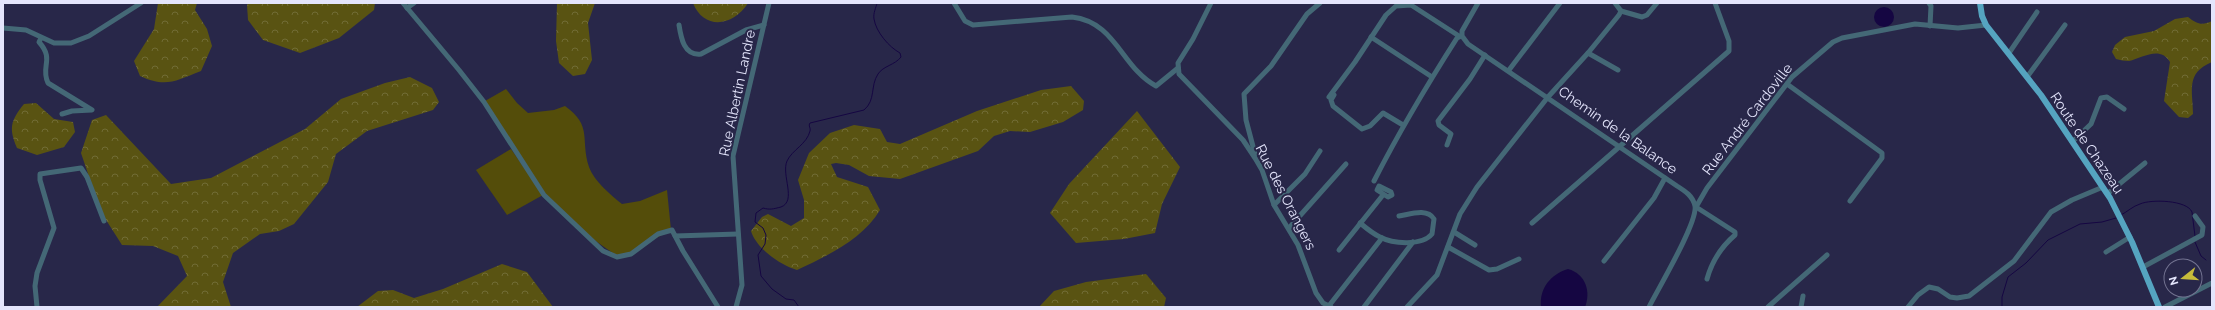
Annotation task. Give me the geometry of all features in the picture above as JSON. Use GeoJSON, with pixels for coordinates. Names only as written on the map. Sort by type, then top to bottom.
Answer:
{"type":"FeatureCollection","features":[{"type":"Feature","properties":{"kind":"main road","name":"Route de Chazeau"},"geometry":{"type":"LineString","coordinates":[[1980,3],[1982,16],[1986,25],[2027,77],[2103,187],[2130,237],[2159,307]]}},
{"type":"Feature","properties":{"kind":"street"},"geometry":{"type":"LineString","coordinates":[[3,28],[26,30],[54,43],[71,43],[89,36],[142,3]]}},
{"type":"Feature","properties":{"kind":"street"},"geometry":{"type":"LineString","coordinates":[[403,3],[476,91],[544,195],[604,251],[616,257],[631,254],[658,234],[666,230],[672,230],[674,236],[718,307]]}},
{"type":"Feature","properties":{"kind":"street"},"geometry":{"type":"LineString","coordinates":[[407,8],[414,3]]}},
{"type":"Feature","properties":{"kind":"street","name":"Rue Albertin Landre"},"geometry":{"type":"LineString","coordinates":[[736,307],[742,285],[733,173],[734,148],[769,3]]}},
{"type":"Feature","properties":{"kind":"street"},"geometry":{"type":"LineString","coordinates":[[954,3],[965,21],[973,25],[1072,17],[1088,20],[1106,32],[1133,66],[1156,86],[1159,86],[1178,68],[1178,63],[1193,39],[1211,3]]}},
{"type":"Feature","properties":{"kind":"street"},"geometry":{"type":"LineString","coordinates":[[1255,158],[1246,120],[1244,94],[1271,66],[1307,14],[1320,3]]}},
{"type":"Feature","properties":{"kind":"street"},"geometry":{"type":"LineString","coordinates":[[1374,181],[1403,125],[1432,77],[1461,36],[1465,23],[1478,3]]}},
{"type":"Feature","properties":{"kind":"street"},"geometry":{"type":"LineString","coordinates":[[1508,70],[1560,3]]}},
{"type":"Feature","properties":{"kind":"street"},"geometry":{"type":"LineString","coordinates":[[1615,3],[1621,11],[1642,17],[1647,15],[1657,3]]}},
{"type":"Feature","properties":{"kind":"street"},"geometry":{"type":"LineString","coordinates":[[1532,223],[1621,147],[1644,124],[1729,51],[1729,41],[1715,3]]}},
{"type":"Feature","properties":{"kind":"street"},"geometry":{"type":"LineString","coordinates":[[1929,3],[1931,6],[1930,26]]}},
{"type":"Feature","properties":{"kind":"street"},"geometry":{"type":"LineString","coordinates":[[1329,97],[1355,62],[1394,4],[1412,4]]}},
{"type":"Feature","properties":{"kind":"street","name":"Chemin de la Balance"},"geometry":{"type":"LineString","coordinates":[[1412,4],[1461,36],[1468,44],[1690,194],[1696,208]]}},
{"type":"Feature","properties":{"kind":"street"},"geometry":{"type":"LineString","coordinates":[[1407,307],[1437,274],[1460,214],[1477,187],[1548,97],[1588,53],[1621,11]]}},
{"type":"Feature","properties":{"kind":"street"},"geometry":{"type":"LineString","coordinates":[[2009,53],[2037,12]]}},
{"type":"Feature","properties":{"kind":"street"},"geometry":{"type":"LineString","coordinates":[[679,25],[681,40],[691,53],[700,54],[746,30],[764,25]]}},
{"type":"Feature","properties":{"kind":"street","name":"Rue André Cardoville"},"geometry":{"type":"LineString","coordinates":[[1696,208],[1715,178],[1787,84],[1802,68],[1833,42],[1842,38],[1902,26],[1958,28],[1986,25]]}},
{"type":"Feature","properties":{"kind":"street"},"geometry":{"type":"LineString","coordinates":[[2027,77],[2065,25]]}},
{"type":"Feature","properties":{"kind":"street"},"geometry":{"type":"LineString","coordinates":[[1371,37],[1432,77]]}},
{"type":"Feature","properties":{"kind":"street"},"geometry":{"type":"LineString","coordinates":[[42,38],[39,42],[46,49],[48,57],[46,75],[48,83],[92,110],[72,111],[62,114]]}},
{"type":"Feature","properties":{"kind":"street"},"geometry":{"type":"LineString","coordinates":[[1588,53],[1618,70]]}},
{"type":"Feature","properties":{"kind":"street"},"geometry":{"type":"LineString","coordinates":[[1447,145],[1451,134],[1439,125],[1438,121],[1470,79],[1485,55]]}},
{"type":"Feature","properties":{"kind":"street","name":"Rue des Orangers"},"geometry":{"type":"LineString","coordinates":[[1178,68],[1181,76],[1243,140],[1255,158],[1262,170],[1274,205],[1298,245],[1316,293],[1329,307]]}},
{"type":"Feature","properties":{"kind":"street"},"geometry":{"type":"LineString","coordinates":[[1343,82],[1332,97],[1332,104],[1359,127],[1363,129],[1368,128],[1383,113],[1403,125]]}},
{"type":"Feature","properties":{"kind":"street"},"geometry":{"type":"LineString","coordinates":[[1787,84],[1882,153],[1882,158],[1850,201]]}},
{"type":"Feature","properties":{"kind":"street"},"geometry":{"type":"LineString","coordinates":[[2072,142],[2091,124],[2101,98],[2108,97],[2124,108]]}},
{"type":"Feature","properties":{"kind":"street"},"geometry":{"type":"LineString","coordinates":[[1274,205],[1306,174],[1320,151]]}},
{"type":"Feature","properties":{"kind":"street"},"geometry":{"type":"LineString","coordinates":[[2107,194],[2145,163]]}},
{"type":"Feature","properties":{"kind":"street"},"geometry":{"type":"LineString","coordinates":[[1289,228],[1346,164]]}},
{"type":"Feature","properties":{"kind":"street"},"geometry":{"type":"LineString","coordinates":[[37,307],[35,286],[37,273],[54,228],[40,180],[42,173],[81,168],[87,177],[104,221]]}},
{"type":"Feature","properties":{"kind":"street"},"geometry":{"type":"LineString","coordinates":[[1604,261],[1654,198],[1665,178]]}},
{"type":"Feature","properties":{"kind":"street"},"geometry":{"type":"LineString","coordinates":[[1908,307],[1918,295],[1929,287],[1938,289],[1950,297],[1957,298],[1969,296],[2014,260],[2051,212],[2072,200],[2103,187]]}},
{"type":"Feature","properties":{"kind":"street"},"geometry":{"type":"LineString","coordinates":[[1339,250],[1382,195]]}},
{"type":"Feature","properties":{"kind":"street"},"geometry":{"type":"LineString","coordinates":[[1649,307],[1684,239],[1696,208],[1735,232],[1735,235],[1723,245],[1711,266],[1707,279]]}},
{"type":"Feature","properties":{"kind":"street"},"geometry":{"type":"LineString","coordinates":[[1360,223],[1382,238],[1413,242],[1430,236],[1434,218],[1424,212],[1399,216]]}},
{"type":"Feature","properties":{"kind":"street"},"geometry":{"type":"LineString","coordinates":[[2143,267],[2202,235],[2203,227],[2194,216]]}},
{"type":"Feature","properties":{"kind":"street"},"geometry":{"type":"LineString","coordinates":[[1454,232],[1475,245]]}},
{"type":"Feature","properties":{"kind":"street"},"geometry":{"type":"LineString","coordinates":[[674,236],[738,234]]}},
{"type":"Feature","properties":{"kind":"street"},"geometry":{"type":"LineString","coordinates":[[2106,252],[2130,237]]}},
{"type":"Feature","properties":{"kind":"street"},"geometry":{"type":"LineString","coordinates":[[1329,307],[1382,238]]}},
{"type":"Feature","properties":{"kind":"street"},"geometry":{"type":"LineString","coordinates":[[1364,307],[1413,242]]}},
{"type":"Feature","properties":{"kind":"street"},"geometry":{"type":"LineString","coordinates":[[1448,247],[1489,270],[1498,269],[1519,260]]}},
{"type":"Feature","properties":{"kind":"street"},"geometry":{"type":"LineString","coordinates":[[1768,307],[1827,255]]}},
{"type":"Feature","properties":{"kind":"street"},"geometry":{"type":"LineString","coordinates":[[2165,307],[2212,283]]}},
{"type":"Feature","properties":{"kind":"street"},"geometry":{"type":"LineString","coordinates":[[1801,307],[1802,296]]}},
{"type":"Feature","properties":{"kind":"shaded area"},"geometry":{"type":"Polygon","coordinates":[[[1884,7],[1891,10],[1894,17],[1891,24],[1884,27],[1877,24],[1874,17],[1877,10],[1884,7]]]}},
{"type":"Feature","properties":{"kind":"shaded area"},"geometry":{"type":"Polygon","coordinates":[[[506,89],[517,103],[528,113],[554,110],[565,106],[574,113],[583,127],[587,157],[591,172],[603,187],[622,204],[640,201],[667,190],[671,230],[627,254],[617,256],[590,237],[545,193],[485,101],[506,89]]]}},
{"type":"Feature","properties":{"kind":"shaded area"},"geometry":{"type":"Polygon","coordinates":[[[511,149],[543,195],[507,215],[476,170],[511,149]]]}},
{"type":"Feature","properties":{"kind":"shaded area"},"geometry":{"type":"Polygon","coordinates":[[[1568,269],[1579,275],[1586,284],[1587,301],[1585,307],[1541,307],[1542,294],[1547,283],[1556,274],[1568,269]]]}},
{"type":"Feature","properties":{"kind":"green space"},"geometry":{"type":"Polygon","coordinates":[[[158,3],[197,3],[195,10],[207,29],[212,46],[201,71],[170,82],[157,82],[140,76],[134,61],[154,29],[158,3]]]}},
{"type":"Feature","properties":{"kind":"green space"},"geometry":{"type":"Polygon","coordinates":[[[249,3],[375,3],[374,10],[339,38],[300,53],[263,40],[248,20],[247,5],[249,3]]]}},
{"type":"Feature","properties":{"kind":"green space"},"geometry":{"type":"Polygon","coordinates":[[[557,3],[595,3],[588,23],[592,60],[585,74],[573,76],[559,63],[556,41],[557,3]]]}},
{"type":"Feature","properties":{"kind":"green space"},"geometry":{"type":"Polygon","coordinates":[[[693,3],[748,3],[735,17],[719,22],[704,18],[698,12],[693,3]]]}},
{"type":"Feature","properties":{"kind":"green space"},"geometry":{"type":"Polygon","coordinates":[[[2188,17],[2200,24],[2212,21],[2212,62],[2203,66],[2194,77],[2192,84],[2193,114],[2188,118],[2179,117],[2164,101],[2170,62],[2166,57],[2156,53],[2126,61],[2116,59],[2112,52],[2115,45],[2125,37],[2154,31],[2175,19],[2188,17]]]}},
{"type":"Feature","properties":{"kind":"green space"},"geometry":{"type":"Polygon","coordinates":[[[410,77],[432,88],[439,102],[433,110],[367,131],[336,154],[328,182],[294,224],[279,231],[260,234],[233,253],[223,282],[231,307],[157,307],[187,276],[178,256],[153,246],[122,245],[101,212],[81,153],[92,120],[106,115],[171,184],[211,178],[305,129],[341,99],[385,83],[410,77]]]}},
{"type":"Feature","properties":{"kind":"green space"},"geometry":{"type":"Polygon","coordinates":[[[1071,86],[1084,101],[1083,110],[1063,122],[1030,132],[1010,131],[994,136],[978,151],[900,179],[869,176],[849,165],[836,163],[831,164],[837,177],[868,187],[880,210],[864,230],[843,246],[797,270],[790,268],[770,255],[758,244],[751,231],[762,217],[768,214],[791,226],[804,218],[804,200],[798,180],[809,153],[830,133],[854,125],[880,129],[887,142],[900,144],[977,111],[1041,90],[1071,86]]]}},
{"type":"Feature","properties":{"kind":"green space"},"geometry":{"type":"Polygon","coordinates":[[[36,103],[54,119],[73,122],[75,132],[64,147],[37,155],[17,148],[12,130],[12,125],[16,115],[24,104],[36,103]]]}},
{"type":"Feature","properties":{"kind":"green space"},"geometry":{"type":"Polygon","coordinates":[[[1137,111],[1180,167],[1162,204],[1155,233],[1124,239],[1076,243],[1050,213],[1069,184],[1137,111]]]}},
{"type":"Feature","properties":{"kind":"green space"},"geometry":{"type":"Polygon","coordinates":[[[502,264],[527,272],[553,307],[357,307],[378,291],[393,290],[414,298],[443,289],[502,264]]]}},
{"type":"Feature","properties":{"kind":"green space"},"geometry":{"type":"Polygon","coordinates":[[[1146,274],[1166,298],[1164,307],[1039,307],[1054,291],[1086,282],[1146,274]]]}},
{"type":"Feature","properties":{"kind":"waterway"},"geometry":{"type":"LineString","coordinates":[[799,307],[794,300],[786,299],[772,289],[761,276],[758,255],[765,244],[766,235],[763,228],[755,222],[756,213],[763,208],[774,209],[786,204],[788,199],[786,173],[787,161],[789,157],[806,140],[810,130],[810,123],[864,110],[870,102],[874,83],[880,71],[896,62],[901,57],[900,53],[887,43],[877,29],[874,17],[877,3]]}},
{"type":"Feature","properties":{"kind":"waterway"},"geometry":{"type":"LineString","coordinates":[[2121,215],[2135,206],[2145,202],[2160,201],[2176,203],[2189,208],[2192,212],[2195,236]]}},
{"type":"Feature","properties":{"kind":"waterway"},"geometry":{"type":"LineString","coordinates":[[2002,307],[2002,297],[2008,277],[2026,263],[2048,240],[2080,224],[2102,222],[2116,218]]}},
{"type":"Feature","properties":{"kind":"waterway"},"geometry":{"type":"LineString","coordinates":[[2195,242],[2201,256],[2206,260]]}}]}
